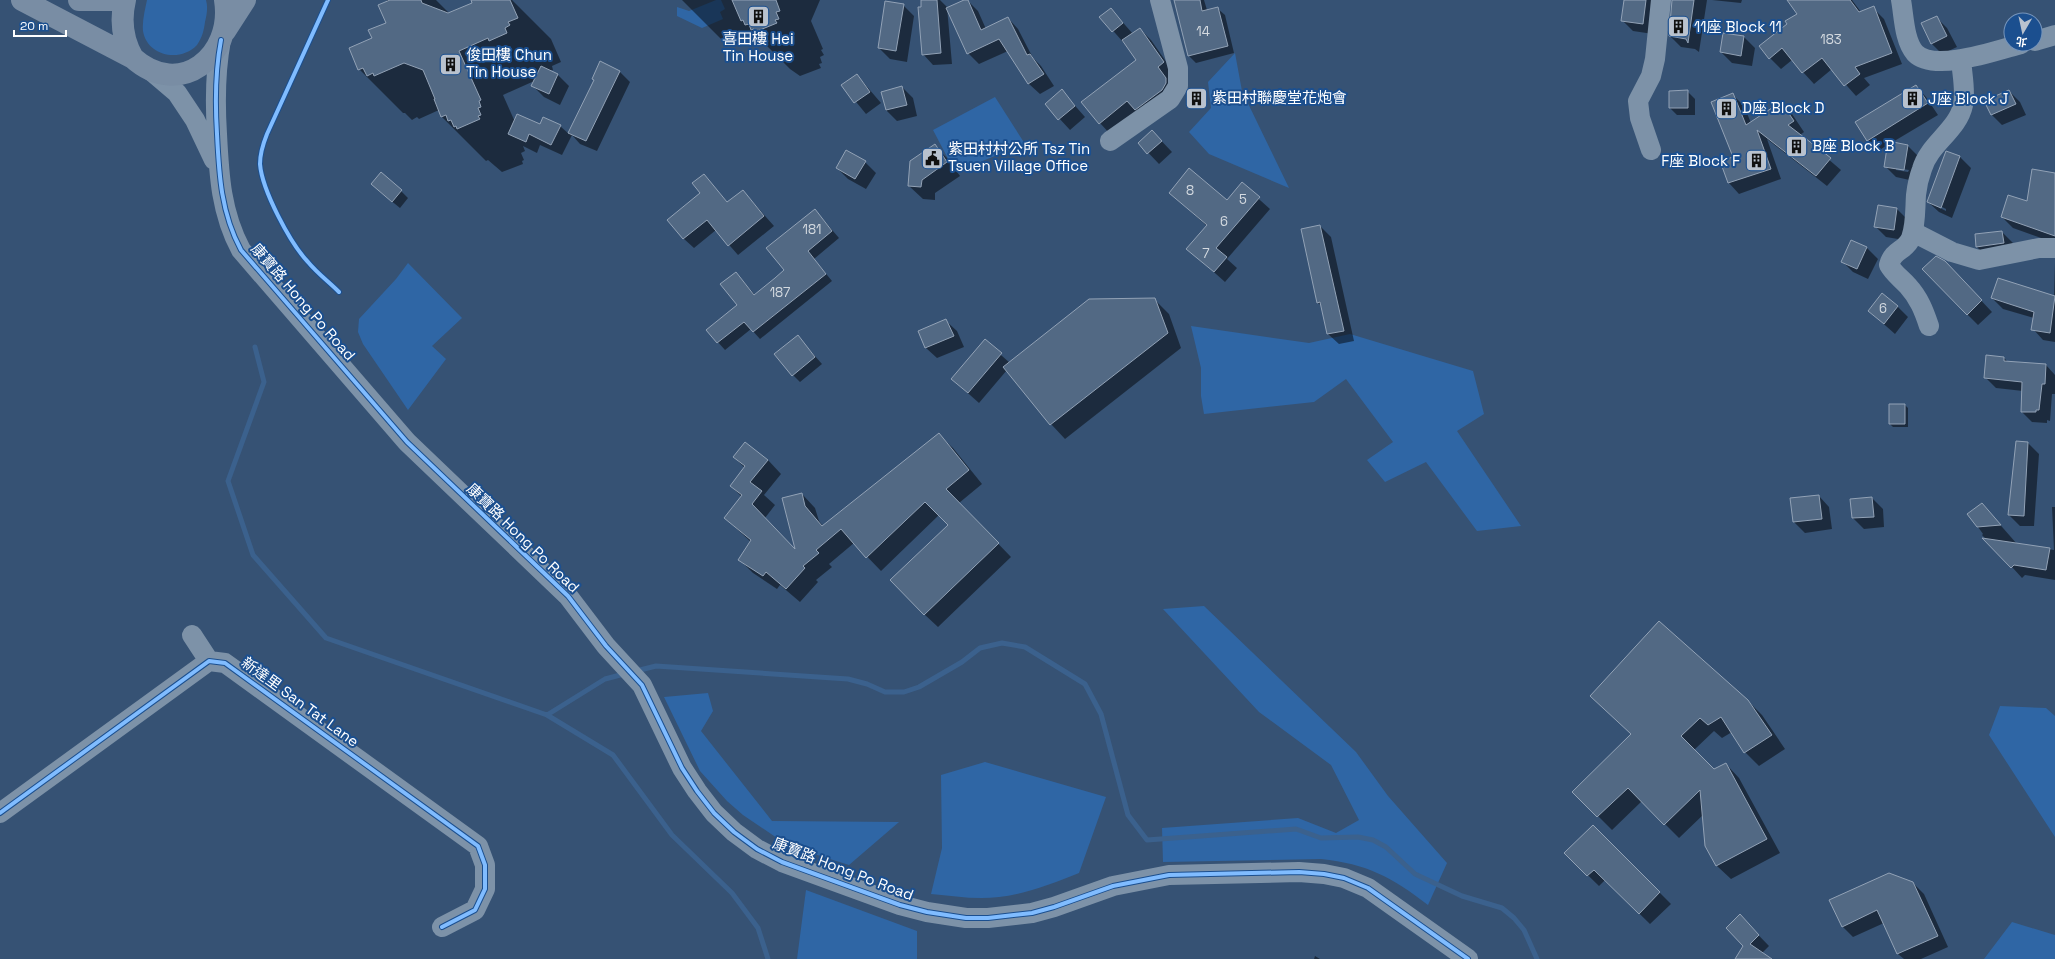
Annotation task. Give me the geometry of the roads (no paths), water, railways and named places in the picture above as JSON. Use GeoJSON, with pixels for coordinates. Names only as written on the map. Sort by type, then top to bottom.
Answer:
{"type":"FeatureCollection","features":[{"type":"Feature","properties":{"kind":"street"},"geometry":{"type":"LineString","coordinates":[[22,0],[163,75],[186,74],[206,61],[215,51],[245,0]]}},
{"type":"Feature","properties":{"kind":"street"},"geometry":{"type":"LineString","coordinates":[[79,0],[114,0]]}},
{"type":"Feature","properties":{"kind":"street"},"geometry":{"type":"LineString","coordinates":[[125,0],[122,22],[123,35],[127,47],[141,64]]}},
{"type":"Feature","properties":{"kind":"street"},"geometry":{"type":"LineString","coordinates":[[223,36],[226,10],[225,0]]}},
{"type":"Feature","properties":{"kind":"street"},"geometry":{"type":"LineString","coordinates":[[1110,141],[1170,99],[1178,86],[1178,68],[1160,0]]}},
{"type":"Feature","properties":{"kind":"street"},"geometry":{"type":"LineString","coordinates":[[1651,150],[1640,118],[1638,101],[1651,76],[1655,59],[1661,0]]}},
{"type":"Feature","properties":{"kind":"street"},"geometry":{"type":"LineString","coordinates":[[1901,0],[1908,39],[1914,52],[1921,58],[1933,60],[1961,59],[2003,49]]}},
{"type":"Feature","properties":{"kind":"street","name":"康寶路 Hong Po Road"},"geometry":{"type":"LineString","coordinates":[[223,36],[217,62],[216,82],[218,171],[222,196],[229,223],[241,250],[252,265],[408,442],[568,596],[606,646],[642,685],[682,768],[714,813],[734,832],[757,849],[782,862],[900,905],[943,916],[988,918],[1032,913],[1054,908],[1113,886],[1168,875],[1299,872],[1324,874],[1344,878],[1368,888],[1468,959]]}},
{"type":"Feature","properties":{"kind":"street"},"geometry":{"type":"LineString","coordinates":[[2043,39],[2055,36]]}},
{"type":"Feature","properties":{"kind":"street"},"geometry":{"type":"LineString","coordinates":[[1930,326],[1923,308],[1916,296],[1894,274],[1889,265],[1891,256],[1908,243],[1913,232],[1916,194],[1923,166],[1930,153],[1957,119],[1963,106],[1964,92],[1961,59]]}},
{"type":"Feature","properties":{"kind":"street","name":"康寶路 Hong Po Road"},"geometry":{"type":"LineString","coordinates":[[141,64],[177,94],[200,129],[218,171]]}},
{"type":"Feature","properties":{"kind":"street"},"geometry":{"type":"LineString","coordinates":[[1913,232],[1952,252],[1979,260],[2039,248],[2055,248]]}},
{"type":"Feature","properties":{"kind":"street"},"geometry":{"type":"LineString","coordinates":[[0,813],[208,661],[192,636]]}},
{"type":"Feature","properties":{"kind":"street","name":"新達里 San Tat Lane"},"geometry":{"type":"LineString","coordinates":[[208,661],[225,664],[478,846],[485,865],[485,889],[475,910],[442,927]]}},
{"type":"Feature","properties":{"kind":"waterway"},"geometry":{"type":"LineString","coordinates":[[255,347],[264,382],[228,481],[253,555],[326,638],[547,715],[605,679],[624,674]]}},
{"type":"Feature","properties":{"kind":"waterway"},"geometry":{"type":"LineString","coordinates":[[636,671],[656,666],[848,679],[867,684],[885,692],[904,692],[919,687],[962,662],[980,648],[1002,643],[1025,647],[1085,684],[1101,714],[1128,815],[1147,840],[1296,829],[1321,838],[1358,837],[1373,840],[1386,847],[1415,874],[1462,896],[1502,908],[1514,918],[1524,930],[1537,959]]}},
{"type":"Feature","properties":{"kind":"waterway"},"geometry":{"type":"LineString","coordinates":[[547,715],[613,755],[672,835],[732,893],[758,928],[768,959]]}},
{"type":"Feature","properties":{"kind":"place","name":"喜田樓 Hei Tin House"},"geometry":{"type":"Point","coordinates":[758,16]}},
{"type":"Feature","properties":{"kind":"place","name":"11座 Block 11"},"geometry":{"type":"Point","coordinates":[1679,27]}},
{"type":"Feature","properties":{"kind":"place","name":"俊田樓 Chun Tin House"},"geometry":{"type":"Point","coordinates":[450,64]}},
{"type":"Feature","properties":{"kind":"place","name":"紫田村聯慶堂花炮會"},"geometry":{"type":"Point","coordinates":[1197,98]}},
{"type":"Feature","properties":{"kind":"place","name":"J座 Block J"},"geometry":{"type":"Point","coordinates":[1913,99]}},
{"type":"Feature","properties":{"kind":"place","name":"D座 Block D"},"geometry":{"type":"Point","coordinates":[1726,108]}},
{"type":"Feature","properties":{"kind":"place","name":"B座 Block B"},"geometry":{"type":"Point","coordinates":[1796,146]}},
{"type":"Feature","properties":{"kind":"place","name":"紫田村村公所 Tsz Tin Tsuen Village Office"},"geometry":{"type":"Point","coordinates":[933,158]}},
{"type":"Feature","properties":{"kind":"place","name":"F座 Block F"},"geometry":{"type":"Point","coordinates":[1756,161]}}]}
